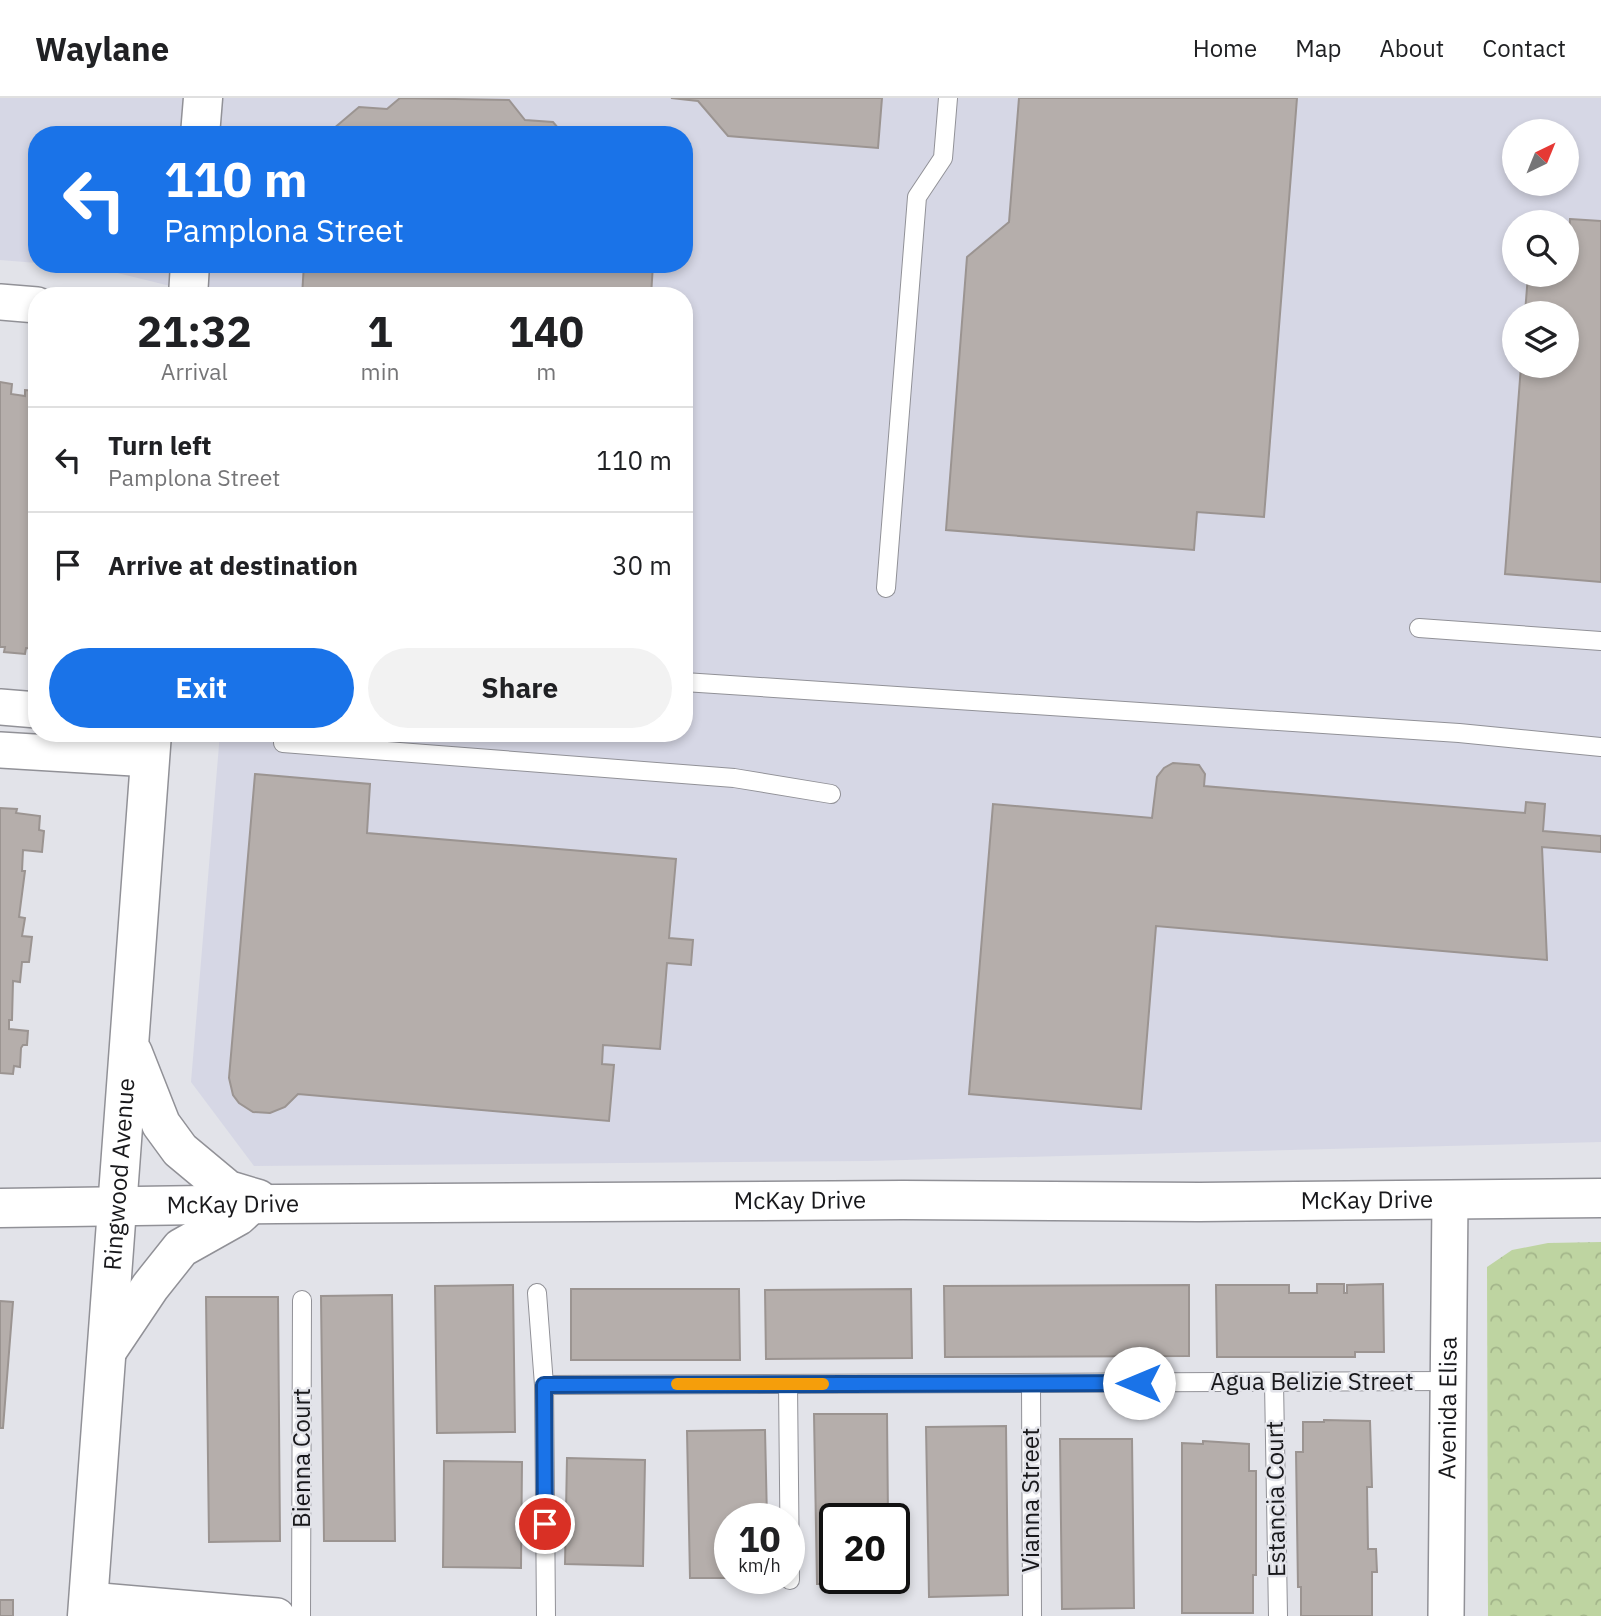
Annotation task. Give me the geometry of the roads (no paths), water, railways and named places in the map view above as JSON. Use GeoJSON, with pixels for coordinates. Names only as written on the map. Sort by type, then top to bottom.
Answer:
{"type":"FeatureCollection","features":[{"type":"Feature","properties":{"kind":"street"},"geometry":{"type":"LineString","coordinates":[[201,126],[203,98]]}},
{"type":"Feature","properties":{"kind":"street"},"geometry":{"type":"LineString","coordinates":[[0,302],[28,304]]}},
{"type":"Feature","properties":{"kind":"street"},"geometry":{"type":"LineString","coordinates":[[0,707],[28,709]]}},
{"type":"Feature","properties":{"kind":"street"},"geometry":{"type":"LineString","coordinates":[[0,750],[151,746]]}},
{"type":"Feature","properties":{"kind":"street","name":"Ringwood Avenue"},"geometry":{"type":"LineString","coordinates":[[88,1608],[151,746]]}},
{"type":"Feature","properties":{"kind":"street"},"geometry":{"type":"LineString","coordinates":[[130,1043],[161,1124],[180,1150],[228,1190],[264,1204]]}},
{"type":"Feature","properties":{"kind":"street","name":"McKay Drive"},"geometry":{"type":"LineString","coordinates":[[0,1208],[903,1200],[1601,1198]]}},
{"type":"Feature","properties":{"kind":"street","name":"Avenida Elisa"},"geometry":{"type":"LineString","coordinates":[[1446,1616],[1450,1200]]}},
{"type":"Feature","properties":{"kind":"street"},"geometry":{"type":"LineString","coordinates":[[108,1350],[150,1287],[181,1248],[264,1204]]}},
{"type":"Feature","properties":{"kind":"street"},"geometry":{"type":"LineString","coordinates":[[88,1608],[277,1616]]}},
{"type":"Feature","properties":{"kind":"lane"},"geometry":{"type":"LineString","coordinates":[[886,588],[917,197],[943,158],[948,98]]}},
{"type":"Feature","properties":{"kind":"lane"},"geometry":{"type":"LineString","coordinates":[[1419,628],[1601,641]]}},
{"type":"Feature","properties":{"kind":"lane"},"geometry":{"type":"LineString","coordinates":[[693,683],[1459,733],[1601,747]]}},
{"type":"Feature","properties":{"kind":"lane"},"geometry":{"type":"LineString","coordinates":[[283,742],[734,778],[831,794]]}},
{"type":"Feature","properties":{"kind":"lane"},"geometry":{"type":"LineString","coordinates":[[537,1293],[544,1385],[546,1616]]}},
{"type":"Feature","properties":{"kind":"lane","name":"Bienna Court"},"geometry":{"type":"LineString","coordinates":[[301,1616],[302,1300]]}},
{"type":"Feature","properties":{"kind":"lane","name":"Agua Belizie Street"},"geometry":{"type":"LineString","coordinates":[[544,1385],[1449,1381]]}},
{"type":"Feature","properties":{"kind":"lane","name":"Estancia Court"},"geometry":{"type":"LineString","coordinates":[[1274,1382],[1278,1616]]}},
{"type":"Feature","properties":{"kind":"lane","name":"Vianna Street"},"geometry":{"type":"LineString","coordinates":[[1031,1383],[1032,1616]]}},
{"type":"Feature","properties":{"kind":"lane"},"geometry":{"type":"LineString","coordinates":[[788,1384],[789,1503]]}}]}
